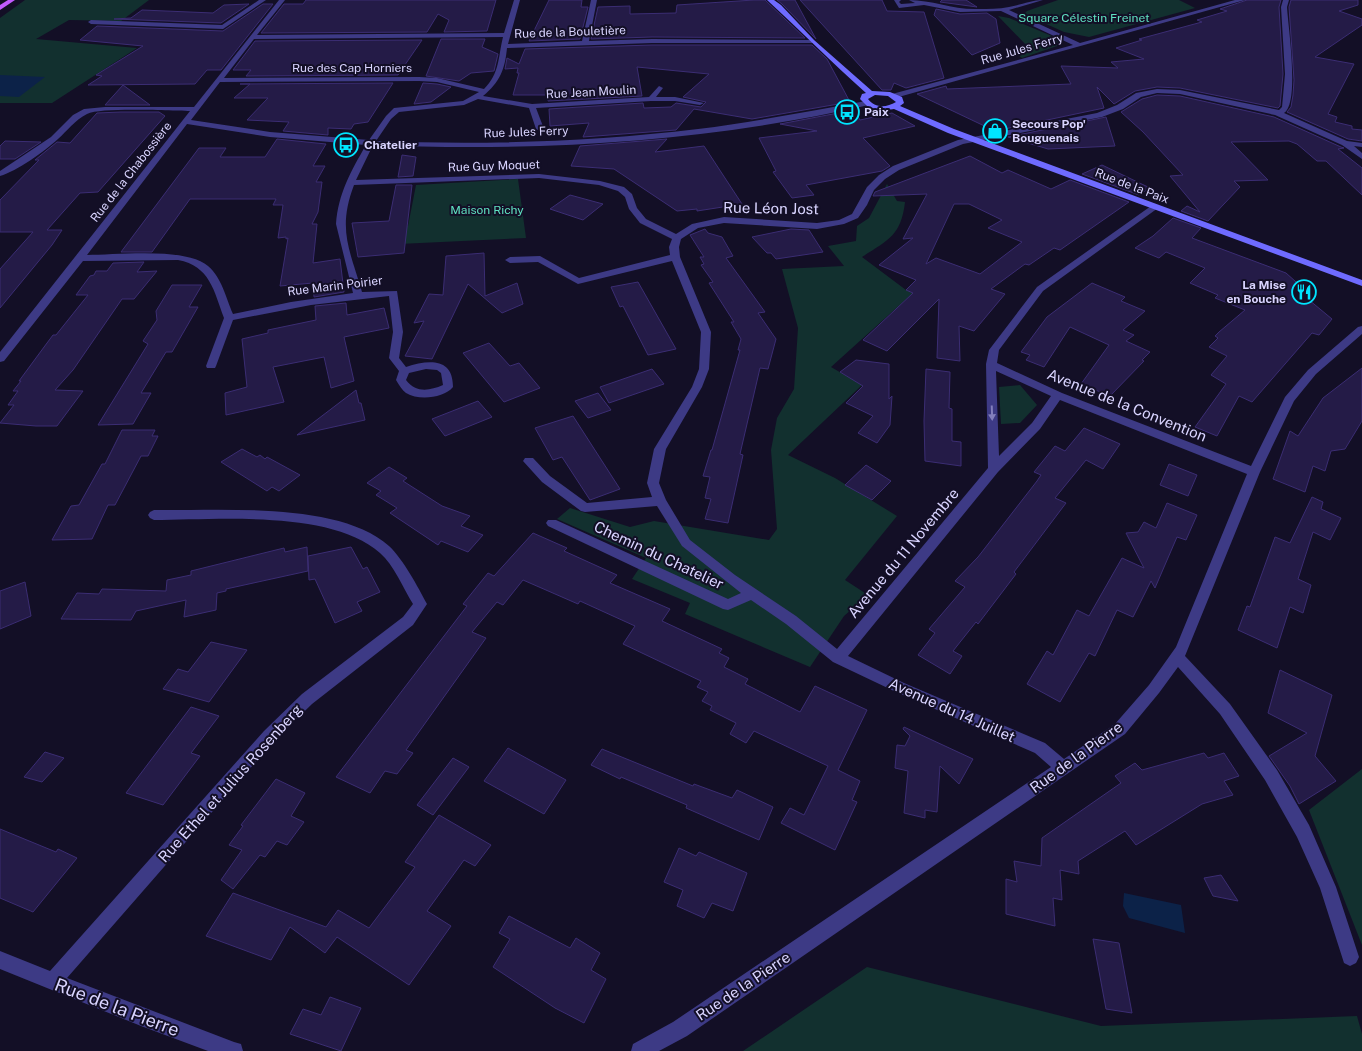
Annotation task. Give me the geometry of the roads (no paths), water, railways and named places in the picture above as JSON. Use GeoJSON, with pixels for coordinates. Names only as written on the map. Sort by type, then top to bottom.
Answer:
{"type":"FeatureCollection","features":[{"type":"Feature","properties":{"kind":"main road"},"geometry":{"type":"LineString","coordinates":[[0,8],[12,0]]}},
{"type":"Feature","properties":{"kind":"street"},"geometry":{"type":"LineString","coordinates":[[91,22],[223,27],[263,0]]}},
{"type":"Feature","properties":{"kind":"street","name":"Rue de la Chabossière"},"geometry":{"type":"LineString","coordinates":[[0,359],[82,258],[282,0]]}},
{"type":"Feature","properties":{"kind":"street"},"geometry":{"type":"LineString","coordinates":[[507,35],[517,0]]}},
{"type":"Feature","properties":{"kind":"street"},"geometry":{"type":"LineString","coordinates":[[584,43],[594,0]]}},
{"type":"Feature","properties":{"kind":"street"},"geometry":{"type":"LineString","coordinates":[[770,0],[779,6],[812,41],[871,94]]}},
{"type":"Feature","properties":{"kind":"street"},"geometry":{"type":"LineString","coordinates":[[898,0],[896,1],[899,6],[922,4]]}},
{"type":"Feature","properties":{"kind":"street"},"geometry":{"type":"LineString","coordinates":[[912,0],[922,4],[955,10],[1003,10],[1020,7],[1040,0]]}},
{"type":"Feature","properties":{"kind":"street","name":"Rue Jules Ferry"},"geometry":{"type":"LineString","coordinates":[[895,96],[1242,0]]}},
{"type":"Feature","properties":{"kind":"street"},"geometry":{"type":"LineString","coordinates":[[1277,113],[1282,112],[1286,107],[1288,86],[1283,3]]}},
{"type":"Feature","properties":{"kind":"street"},"geometry":{"type":"LineString","coordinates":[[1003,10],[1079,45]]}},
{"type":"Feature","properties":{"kind":"street","name":"Rue de la Bouletière"},"geometry":{"type":"LineString","coordinates":[[253,37],[507,35],[504,46],[652,41],[812,41]]}},
{"type":"Feature","properties":{"kind":"street"},"geometry":{"type":"LineString","coordinates":[[358,295],[340,222],[349,183],[372,142],[391,114],[398,110],[464,103],[477,97],[492,85],[500,70],[504,46]]}},
{"type":"Feature","properties":{"kind":"street","name":"Rue des Cap Horniers"},"geometry":{"type":"LineString","coordinates":[[219,80],[419,79],[437,80],[484,91]]}},
{"type":"Feature","properties":{"kind":"street","name":"Rue Jean Moulin"},"geometry":{"type":"LineString","coordinates":[[651,99],[658,88]]}},
{"type":"Feature","properties":{"kind":"street","name":"Rue Léon Jost"},"geometry":{"type":"LineString","coordinates":[[677,238],[695,226],[724,220],[817,226],[841,222],[855,216],[863,205],[870,189],[882,177],[896,168],[973,139],[1099,115],[1139,95],[1157,91],[1180,92],[1277,113],[1345,143]]}},
{"type":"Feature","properties":{"kind":"street"},"geometry":{"type":"LineString","coordinates":[[866,103],[864,98],[871,94],[884,93],[899,99],[900,103],[895,107]]}},
{"type":"Feature","properties":{"kind":"street","name":"Rue Jean Moulin"},"geometry":{"type":"LineString","coordinates":[[477,97],[532,106],[592,104],[651,99],[675,99],[700,103]]}},
{"type":"Feature","properties":{"kind":"street","name":"Rue Jules Ferry"},"geometry":{"type":"LineString","coordinates":[[186,122],[291,137],[456,146],[529,144],[648,136],[767,122],[866,103]]}},
{"type":"Feature","properties":{"kind":"street","name":"Rue de la Paix"},"geometry":{"type":"LineString","coordinates":[[866,103],[880,108],[895,107],[1154,208],[1362,283]]}},
{"type":"Feature","properties":{"kind":"street","name":"Rue Jean Moulin"},"geometry":{"type":"LineString","coordinates":[[532,106],[540,129]]}},
{"type":"Feature","properties":{"kind":"street"},"geometry":{"type":"LineString","coordinates":[[0,174],[48,144],[76,117],[87,111],[105,109],[196,109]]}},
{"type":"Feature","properties":{"kind":"street"},"geometry":{"type":"LineString","coordinates":[[1345,143],[1362,145]]}},
{"type":"Feature","properties":{"kind":"street"},"geometry":{"type":"LineString","coordinates":[[1345,143],[1362,157]]}},
{"type":"Feature","properties":{"kind":"street","name":"Rue Guy Moquet"},"geometry":{"type":"LineString","coordinates":[[349,183],[539,176],[600,183],[621,190],[629,196],[633,209],[644,220],[677,238]]}},
{"type":"Feature","properties":{"kind":"street"},"geometry":{"type":"LineString","coordinates":[[994,469],[991,364],[994,350],[1040,289],[1154,208]]}},
{"type":"Feature","properties":{"kind":"street"},"geometry":{"type":"LineString","coordinates":[[677,238],[674,247],[675,256],[706,332],[707,342],[704,368],[697,387],[660,449],[652,483],[660,501],[686,543],[730,579],[791,620],[838,658]]}},
{"type":"Feature","properties":{"kind":"street"},"geometry":{"type":"LineString","coordinates":[[510,260],[540,259],[578,281],[675,256]]}},
{"type":"Feature","properties":{"kind":"street"},"geometry":{"type":"LineString","coordinates":[[82,258],[178,257],[193,260],[205,268],[214,279],[229,318],[211,366]]}},
{"type":"Feature","properties":{"kind":"street","name":"Rue Marin Poirier"},"geometry":{"type":"LineString","coordinates":[[229,318],[299,303],[358,295],[394,293],[398,332],[394,358],[404,371]]}},
{"type":"Feature","properties":{"kind":"street","name":"Rue de la Pierre"},"geometry":{"type":"LineString","coordinates":[[640,1051],[680,1029],[1120,728],[1154,689],[1182,650],[1254,472],[1289,400],[1301,384],[1362,329]]}},
{"type":"Feature","properties":{"kind":"street","name":"Avenue de la Convention"},"geometry":{"type":"LineString","coordinates":[[991,364],[1058,395],[1254,472]]}},
{"type":"Feature","properties":{"kind":"street","name":"Avenue du 11 Novembre"},"geometry":{"type":"LineString","coordinates":[[838,658],[994,469],[1036,426],[1058,395]]}},
{"type":"Feature","properties":{"kind":"street"},"geometry":{"type":"LineString","coordinates":[[530,461],[546,479],[585,508],[660,501]]}},
{"type":"Feature","properties":{"kind":"street","name":"Rue Ethel et Julius Rosenberg"},"geometry":{"type":"LineString","coordinates":[[52,982],[269,736],[307,699],[408,622],[420,604],[385,550],[349,531],[305,518],[288,516],[154,515]]}},
{"type":"Feature","properties":{"kind":"street","name":"Chemin du Chatelier"},"geometry":{"type":"LineString","coordinates":[[552,523],[728,605],[753,593]]}},
{"type":"Feature","properties":{"kind":"street"},"geometry":{"type":"LineString","coordinates":[[1177,657],[1225,709],[1276,783],[1303,831],[1328,888],[1350,957]]}},
{"type":"Feature","properties":{"kind":"street","name":"Avenue du 14 Juillet"},"geometry":{"type":"LineString","coordinates":[[838,658],[899,687],[1040,748],[1063,768]]}},
{"type":"Feature","properties":{"kind":"street","name":"Rue de la Pierre"},"geometry":{"type":"LineString","coordinates":[[0,960],[141,1017],[234,1051]]}},
{"type":"Feature","properties":{"kind":"water"},"geometry":{"type":"Polygon","coordinates":[[[0,75],[45,77],[19,97],[0,96],[0,75]]]}},
{"type":"Feature","properties":{"kind":"water"},"geometry":{"type":"Polygon","coordinates":[[[1124,893],[1181,905],[1185,933],[1129,918],[1123,906],[1124,893]]]}},
{"type":"Feature","properties":{"kind":"place","name":"Paix"},"geometry":{"type":"Point","coordinates":[847,112]}},
{"type":"Feature","properties":{"kind":"place","name":"Secours Pop' Bouguenais"},"geometry":{"type":"Point","coordinates":[995,131]}},
{"type":"Feature","properties":{"kind":"place","name":"Chatelier"},"geometry":{"type":"Point","coordinates":[346,145]}},
{"type":"Feature","properties":{"kind":"place","name":"La Mise en Bouche"},"geometry":{"type":"Point","coordinates":[1304,292]}},
{"type":"Feature","properties":{"kind":"park label","name":"Square Célestin Freinet"},"geometry":{"type":"Point","coordinates":[1084,18]}},
{"type":"Feature","properties":{"kind":"park label","name":"Maison Richy"},"geometry":{"type":"Point","coordinates":[487,210]}}]}
